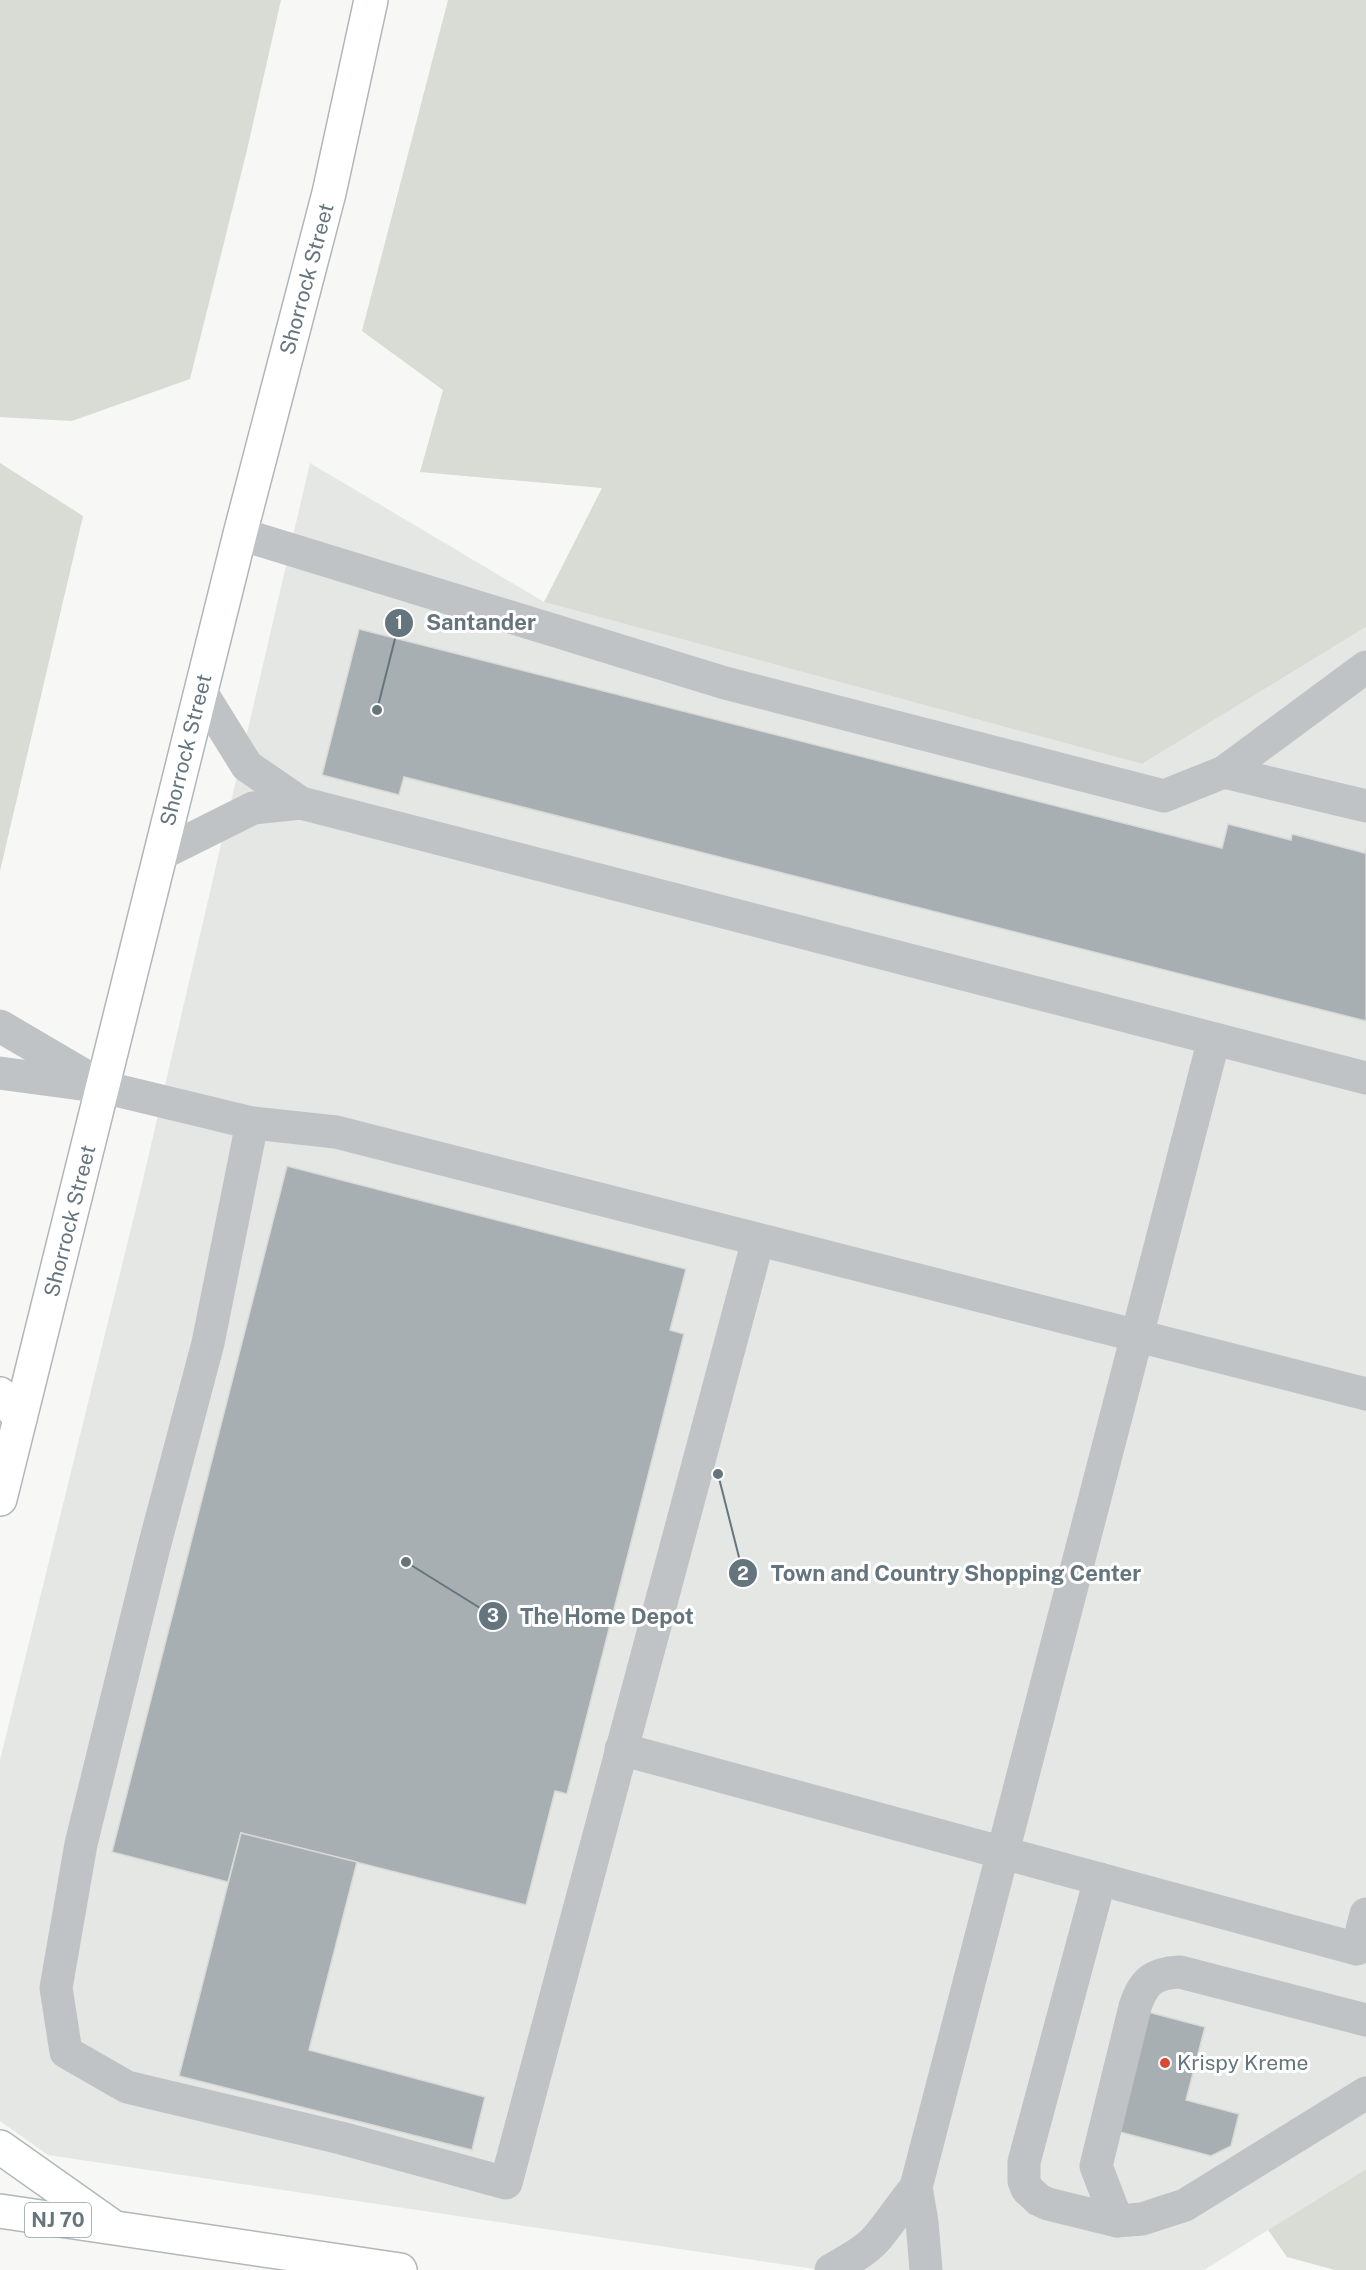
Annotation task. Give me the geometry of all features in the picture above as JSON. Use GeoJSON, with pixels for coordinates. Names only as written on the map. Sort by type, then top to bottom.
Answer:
{"type":"FeatureCollection","features":[{"type":"Feature","properties":{"kind":"main road","name":"Shorrock Street"},"geometry":{"type":"LineString","coordinates":[[0,1499],[10,1406],[103,1087],[240,534],[325,208],[371,0]]}},
{"type":"Feature","properties":{"kind":"main road"},"geometry":{"type":"LineString","coordinates":[[0,2147],[115,2228]]}},
{"type":"Feature","properties":{"kind":"main road","name":"NJ 70"},"geometry":{"type":"LineString","coordinates":[[0,2211],[400,2270]]}},
{"type":"Feature","properties":{"kind":"lane"},"geometry":{"type":"LineString","coordinates":[[240,534],[725,682],[1164,795],[1224,772],[1366,667]]}},
{"type":"Feature","properties":{"kind":"lane"},"geometry":{"type":"LineString","coordinates":[[201,692],[247,766],[301,803],[1366,1078]]}},
{"type":"Feature","properties":{"kind":"lane"},"geometry":{"type":"LineString","coordinates":[[1224,772],[1366,806]]}},
{"type":"Feature","properties":{"kind":"lane"},"geometry":{"type":"LineString","coordinates":[[161,854],[253,808],[301,803]]}},
{"type":"Feature","properties":{"kind":"lane"},"geometry":{"type":"LineString","coordinates":[[0,1026],[103,1087]]}},
{"type":"Feature","properties":{"kind":"lane"},"geometry":{"type":"LineString","coordinates":[[831,2270],[858,2254],[881,2235],[916,2187],[1214,1039]]}},
{"type":"Feature","properties":{"kind":"lane"},"geometry":{"type":"LineString","coordinates":[[0,1073],[103,1087],[252,1123],[336,1132],[1366,1394]]}},
{"type":"Feature","properties":{"kind":"lane"},"geometry":{"type":"LineString","coordinates":[[252,1123],[208,1343],[154,1547],[81,1844],[56,1988],[66,2052],[127,2087],[341,2138],[506,2183],[758,1240]]}},
{"type":"Feature","properties":{"kind":"lane"},"geometry":{"type":"LineString","coordinates":[[621,1749],[1362,1950],[1366,1914]]}},
{"type":"Feature","properties":{"kind":"lane"},"geometry":{"type":"LineString","coordinates":[[1100,1879],[1023,2171],[1027,2189],[1039,2200],[1117,2221],[1142,2219],[1185,2205],[1366,2093]]}},
{"type":"Feature","properties":{"kind":"lane"},"geometry":{"type":"LineString","coordinates":[[1117,2221],[1096,2166],[1135,2007],[1140,1991],[1152,1979],[1166,1973],[1180,1972],[1366,2020]]}},
{"type":"Feature","properties":{"kind":"lane"},"geometry":{"type":"LineString","coordinates":[[916,2187],[926,2270]]}},
{"type":"Feature","properties":{"kind":"shaded area"},"geometry":{"type":"Polygon","coordinates":[[[0,0],[281,0],[247,150],[190,379],[72,421],[0,417],[0,0]]]}},
{"type":"Feature","properties":{"kind":"shaded area"},"geometry":{"type":"Polygon","coordinates":[[[448,0],[1366,0],[1366,627],[1142,764],[544,602],[602,488],[420,472],[443,390],[362,331],[448,0]]]}},
{"type":"Feature","properties":{"kind":"shaded area"},"geometry":{"type":"Polygon","coordinates":[[[0,463],[83,516],[0,871],[0,463]]]}},
{"type":"Feature","properties":{"kind":"shaded area"},"geometry":{"type":"Polygon","coordinates":[[[310,463],[544,602],[1142,764],[1366,627],[1366,2169],[1204,2270],[821,2270],[48,2155],[0,2121],[0,1760],[141,1188],[310,463]]]}},
{"type":"Feature","properties":{"kind":"shaded area"},"geometry":{"type":"Polygon","coordinates":[[[1366,2169],[1366,2270],[1335,2270],[1287,2257],[1268,2230],[1366,2169]]]}},
{"type":"Feature","properties":{"kind":"building"},"geometry":{"type":"Polygon","coordinates":[[[359,629],[1222,848],[1228,824],[1291,840],[1292,834],[1365,853],[1366,848],[1366,1021],[404,777],[399,795],[322,775],[359,629]]]}},
{"type":"Feature","properties":{"kind":"building"},"geometry":{"type":"Polygon","coordinates":[[[287,1166],[686,1269],[670,1330],[684,1334],[567,1794],[555,1791],[526,1905],[241,1833],[228,1882],[112,1852],[287,1166]]]}},
{"type":"Feature","properties":{"kind":"building"},"geometry":{"type":"Polygon","coordinates":[[[241,1833],[357,1862],[309,2050],[485,2097],[472,2150],[179,2076],[241,1833]]]}},
{"type":"Feature","properties":{"kind":"building","name":"Krispy Kreme"},"geometry":{"type":"Polygon","coordinates":[[[1148,2012],[1205,2027],[1186,2100],[1239,2114],[1231,2146],[1211,2156],[1116,2131],[1148,2012]]]}},
{"type":"Feature","properties":{"kind":"place","name":"Santander"},"geometry":{"type":"Point","coordinates":[377,710]}},
{"type":"Feature","properties":{"kind":"place","name":"Town and Country Shopping Center"},"geometry":{"type":"Point","coordinates":[718,1474]}},
{"type":"Feature","properties":{"kind":"place","name":"The Home Depot"},"geometry":{"type":"Point","coordinates":[406,1562]}},
{"type":"Feature","properties":{"kind":"place","name":"Krispy Kreme"},"geometry":{"type":"Point","coordinates":[1165,2063]}}]}
